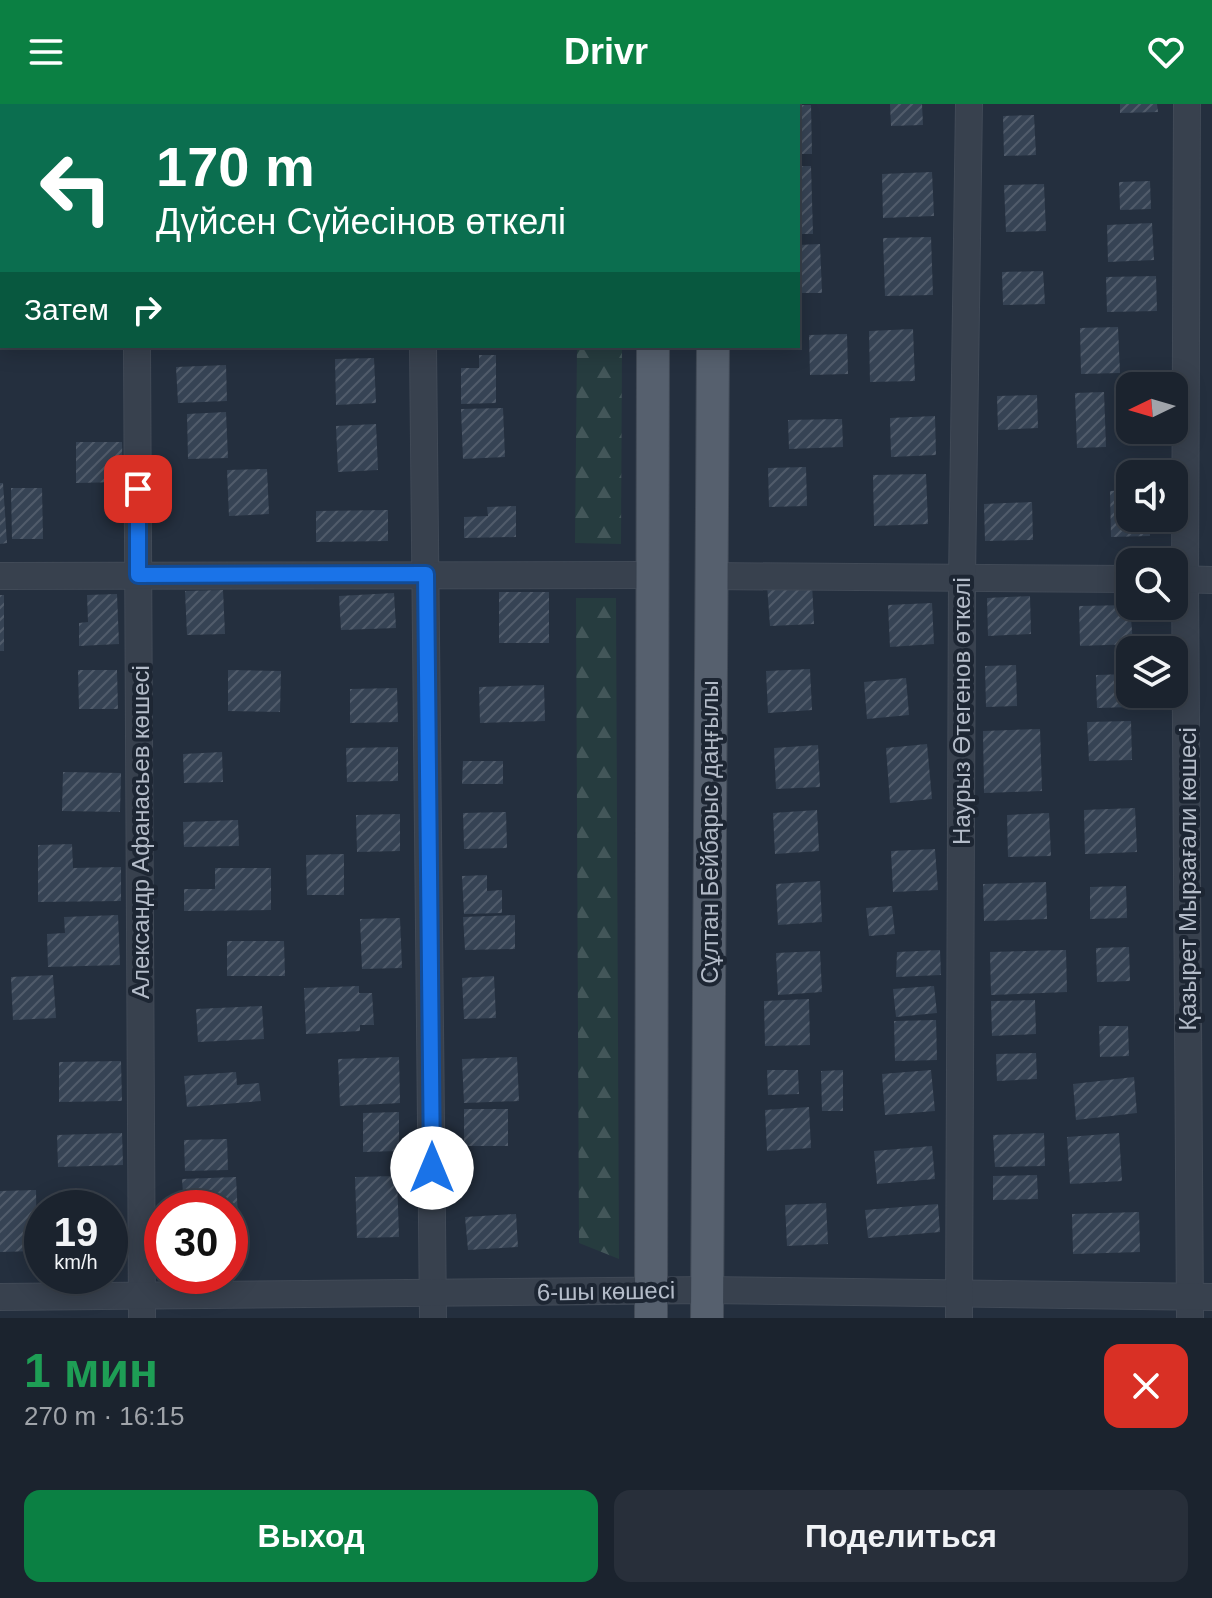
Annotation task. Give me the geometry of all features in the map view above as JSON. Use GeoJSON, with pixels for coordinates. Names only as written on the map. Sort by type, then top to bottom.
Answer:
{"type":"FeatureCollection","features":[{"type":"Feature","properties":{"kind":"main road"},"geometry":{"type":"LineString","coordinates":[[651,1304],[653,348]]}},
{"type":"Feature","properties":{"kind":"main road","name":"Сұлтан Бейбарыс даңғылы"},"geometry":{"type":"LineString","coordinates":[[707,1304],[713,348]]}},
{"type":"Feature","properties":{"kind":"street","name":"Наурыз Өтегенов өткелі"},"geometry":{"type":"LineString","coordinates":[[959,1306],[962,578],[969,104]]}},
{"type":"Feature","properties":{"kind":"street","name":"Қазырет Мырзағали көшесі"},"geometry":{"type":"LineString","coordinates":[[1180,548],[1187,104]]}},
{"type":"Feature","properties":{"kind":"street","name":"Александр Афанасьев көшесі"},"geometry":{"type":"LineString","coordinates":[[137,348],[142,1308]]}},
{"type":"Feature","properties":{"kind":"street"},"geometry":{"type":"LineString","coordinates":[[423,348],[433,1306]]}},
{"type":"Feature","properties":{"kind":"street"},"geometry":{"type":"LineString","coordinates":[[0,576],[654,575]]}},
{"type":"Feature","properties":{"kind":"street"},"geometry":{"type":"LineString","coordinates":[[710,576],[1116,579]]}},
{"type":"Feature","properties":{"kind":"street"},"geometry":{"type":"LineString","coordinates":[[1188,579],[1212,580]]}},
{"type":"Feature","properties":{"kind":"street","name":"Қазырет Мырзағали көшесі"},"geometry":{"type":"LineString","coordinates":[[1181,620],[1197,1304]]}},
{"type":"Feature","properties":{"kind":"street","name":"6-шы көшесі"},"geometry":{"type":"LineString","coordinates":[[0,1297],[142,1308],[1197,1304]]}},
{"type":"Feature","properties":{"kind":"green space"},"geometry":{"type":"Polygon","coordinates":[[[577,348],[622,348],[621,544],[575,543],[577,348]]]}},
{"type":"Feature","properties":{"kind":"green space"},"geometry":{"type":"Polygon","coordinates":[[[576,598],[616,598],[619,1259],[579,1243],[576,598]]]}},
{"type":"Feature","properties":{"kind":"building"},"geometry":{"type":"Polygon","coordinates":[[[890,104],[922,104],[923,125],[891,126],[890,104]]]}},
{"type":"Feature","properties":{"kind":"building"},"geometry":{"type":"Polygon","coordinates":[[[1120,104],[1157,104],[1158,112],[1120,113],[1120,104]]]}},
{"type":"Feature","properties":{"kind":"building"},"geometry":{"type":"Polygon","coordinates":[[[800,105],[811,105],[812,154],[800,154],[800,105]]]}},
{"type":"Feature","properties":{"kind":"building"},"geometry":{"type":"Polygon","coordinates":[[[1034,115],[1036,155],[1004,156],[1003,116],[1034,115]]]}},
{"type":"Feature","properties":{"kind":"building"},"geometry":{"type":"Polygon","coordinates":[[[800,166],[811,166],[813,234],[800,234],[800,166]]]}},
{"type":"Feature","properties":{"kind":"building"},"geometry":{"type":"Polygon","coordinates":[[[932,172],[934,216],[883,218],[882,174],[932,172]]]}},
{"type":"Feature","properties":{"kind":"building"},"geometry":{"type":"Polygon","coordinates":[[[1150,181],[1151,209],[1120,210],[1119,182],[1150,181]]]}},
{"type":"Feature","properties":{"kind":"building"},"geometry":{"type":"Polygon","coordinates":[[[1044,184],[1046,231],[1006,232],[1004,185],[1044,184]]]}},
{"type":"Feature","properties":{"kind":"building"},"geometry":{"type":"Polygon","coordinates":[[[1152,223],[1154,260],[1108,262],[1107,225],[1152,223]]]}},
{"type":"Feature","properties":{"kind":"building"},"geometry":{"type":"Polygon","coordinates":[[[931,237],[933,295],[885,296],[883,238],[931,237]]]}},
{"type":"Feature","properties":{"kind":"building"},"geometry":{"type":"Polygon","coordinates":[[[820,244],[822,293],[800,293],[800,245],[820,244]]]}},
{"type":"Feature","properties":{"kind":"building"},"geometry":{"type":"Polygon","coordinates":[[[1043,271],[1045,304],[1003,305],[1002,272],[1043,271]]]}},
{"type":"Feature","properties":{"kind":"building"},"geometry":{"type":"Polygon","coordinates":[[[1156,276],[1157,311],[1107,312],[1106,277],[1156,276]]]}},
{"type":"Feature","properties":{"kind":"building"},"geometry":{"type":"Polygon","coordinates":[[[1118,327],[1120,372],[1081,374],[1080,328],[1118,327]]]}},
{"type":"Feature","properties":{"kind":"building"},"geometry":{"type":"Polygon","coordinates":[[[913,329],[915,381],[870,382],[869,331],[913,329]]]}},
{"type":"Feature","properties":{"kind":"building"},"geometry":{"type":"Polygon","coordinates":[[[847,334],[848,374],[810,375],[809,335],[847,334]]]}},
{"type":"Feature","properties":{"kind":"building"},"geometry":{"type":"Polygon","coordinates":[[[479,355],[496,355],[496,403],[461,404],[461,368],[479,368],[479,355]]]}},
{"type":"Feature","properties":{"kind":"building"},"geometry":{"type":"Polygon","coordinates":[[[374,358],[376,403],[336,405],[335,359],[374,358]]]}},
{"type":"Feature","properties":{"kind":"building"},"geometry":{"type":"Polygon","coordinates":[[[226,365],[227,401],[178,403],[176,367],[226,365]]]}},
{"type":"Feature","properties":{"kind":"building"},"geometry":{"type":"Polygon","coordinates":[[[1104,392],[1106,447],[1077,448],[1075,393],[1104,392]]]}},
{"type":"Feature","properties":{"kind":"building"},"geometry":{"type":"Polygon","coordinates":[[[1037,395],[1038,428],[998,430],[997,396],[1037,395]]]}},
{"type":"Feature","properties":{"kind":"building"},"geometry":{"type":"Polygon","coordinates":[[[503,408],[505,457],[463,459],[461,409],[503,408]]]}},
{"type":"Feature","properties":{"kind":"building"},"geometry":{"type":"Polygon","coordinates":[[[226,412],[228,458],[188,459],[187,414],[226,412]]]}},
{"type":"Feature","properties":{"kind":"building"},"geometry":{"type":"Polygon","coordinates":[[[935,416],[936,455],[891,457],[890,418],[935,416]]]}},
{"type":"Feature","properties":{"kind":"building"},"geometry":{"type":"Polygon","coordinates":[[[842,419],[843,447],[789,449],[788,420],[842,419]]]}},
{"type":"Feature","properties":{"kind":"building"},"geometry":{"type":"Polygon","coordinates":[[[376,424],[378,470],[338,472],[336,426],[376,424]]]}},
{"type":"Feature","properties":{"kind":"building"},"geometry":{"type":"Polygon","coordinates":[[[76,442],[122,442],[123,482],[76,483],[76,442]]]}},
{"type":"Feature","properties":{"kind":"building"},"geometry":{"type":"Polygon","coordinates":[[[806,467],[807,506],[769,507],[768,468],[806,467]]]}},
{"type":"Feature","properties":{"kind":"building"},"geometry":{"type":"Polygon","coordinates":[[[267,469],[269,514],[229,516],[227,470],[267,469]]]}},
{"type":"Feature","properties":{"kind":"building"},"geometry":{"type":"Polygon","coordinates":[[[926,474],[928,524],[874,526],[873,475],[926,474]]]}},
{"type":"Feature","properties":{"kind":"building"},"geometry":{"type":"Polygon","coordinates":[[[0,483],[3,483],[7,543],[0,544],[0,483]]]}},
{"type":"Feature","properties":{"kind":"building"},"geometry":{"type":"Polygon","coordinates":[[[11,488],[42,488],[43,539],[12,539],[11,488]]]}},
{"type":"Feature","properties":{"kind":"building"},"geometry":{"type":"Polygon","coordinates":[[[1110,491],[1116,491],[1116,532],[1150,532],[1150,536],[1111,537],[1110,491]]]}},
{"type":"Feature","properties":{"kind":"building"},"geometry":{"type":"Polygon","coordinates":[[[1032,502],[1033,540],[985,541],[984,504],[1032,502]]]}},
{"type":"Feature","properties":{"kind":"building"},"geometry":{"type":"Polygon","coordinates":[[[516,506],[516,537],[464,538],[464,517],[488,516],[487,507],[516,506]]]}},
{"type":"Feature","properties":{"kind":"building"},"geometry":{"type":"Polygon","coordinates":[[[388,510],[388,541],[316,542],[316,511],[388,510]]]}},
{"type":"Feature","properties":{"kind":"building"},"geometry":{"type":"Polygon","coordinates":[[[812,583],[814,624],[770,626],[767,585],[812,583]]]}},
{"type":"Feature","properties":{"kind":"building"},"geometry":{"type":"Polygon","coordinates":[[[223,590],[225,634],[187,635],[185,591],[223,590]]]}},
{"type":"Feature","properties":{"kind":"building"},"geometry":{"type":"Polygon","coordinates":[[[499,592],[549,592],[549,643],[499,643],[499,592]]]}},
{"type":"Feature","properties":{"kind":"building"},"geometry":{"type":"Polygon","coordinates":[[[394,593],[396,628],[341,630],[339,596],[394,593]]]}},
{"type":"Feature","properties":{"kind":"building"},"geometry":{"type":"Polygon","coordinates":[[[117,594],[119,644],[79,646],[79,623],[88,622],[87,595],[117,594]]]}},
{"type":"Feature","properties":{"kind":"building"},"geometry":{"type":"Polygon","coordinates":[[[0,595],[4,595],[4,651],[0,651],[0,595]]]}},
{"type":"Feature","properties":{"kind":"building"},"geometry":{"type":"Polygon","coordinates":[[[1030,596],[1031,634],[988,636],[987,598],[1030,596]]]}},
{"type":"Feature","properties":{"kind":"building"},"geometry":{"type":"Polygon","coordinates":[[[932,603],[934,644],[890,647],[888,605],[932,603]]]}},
{"type":"Feature","properties":{"kind":"building"},"geometry":{"type":"Polygon","coordinates":[[[1116,605],[1116,620],[1131,620],[1132,636],[1116,636],[1116,645],[1080,646],[1079,606],[1116,605]]]}},
{"type":"Feature","properties":{"kind":"building"},"geometry":{"type":"Polygon","coordinates":[[[1016,665],[1017,706],[986,707],[985,666],[1016,665]]]}},
{"type":"Feature","properties":{"kind":"building"},"geometry":{"type":"Polygon","coordinates":[[[810,669],[812,710],[768,713],[766,671],[810,669]]]}},
{"type":"Feature","properties":{"kind":"building"},"geometry":{"type":"Polygon","coordinates":[[[78,670],[117,670],[118,709],[79,709],[78,670]]]}},
{"type":"Feature","properties":{"kind":"building"},"geometry":{"type":"Polygon","coordinates":[[[228,670],[281,671],[280,712],[228,711],[228,670]]]}},
{"type":"Feature","properties":{"kind":"building"},"geometry":{"type":"Polygon","coordinates":[[[1116,674],[1116,707],[1097,708],[1096,675],[1116,674]]]}},
{"type":"Feature","properties":{"kind":"building"},"geometry":{"type":"Polygon","coordinates":[[[906,678],[909,715],[867,719],[864,682],[906,678]]]}},
{"type":"Feature","properties":{"kind":"building"},"geometry":{"type":"Polygon","coordinates":[[[544,685],[545,721],[480,723],[479,687],[544,685]]]}},
{"type":"Feature","properties":{"kind":"building"},"geometry":{"type":"Polygon","coordinates":[[[397,688],[398,722],[350,723],[350,689],[397,688]]]}},
{"type":"Feature","properties":{"kind":"building"},"geometry":{"type":"Polygon","coordinates":[[[1131,721],[1132,760],[1089,761],[1087,722],[1131,721]]]}},
{"type":"Feature","properties":{"kind":"building"},"geometry":{"type":"Polygon","coordinates":[[[1040,729],[1042,791],[984,793],[983,731],[1040,729]]]}},
{"type":"Feature","properties":{"kind":"building"},"geometry":{"type":"Polygon","coordinates":[[[927,744],[932,799],[890,803],[886,748],[927,744]]]}},
{"type":"Feature","properties":{"kind":"building"},"geometry":{"type":"Polygon","coordinates":[[[818,745],[820,787],[776,789],[774,748],[818,745]]]}},
{"type":"Feature","properties":{"kind":"building"},"geometry":{"type":"Polygon","coordinates":[[[398,747],[398,781],[347,782],[346,748],[398,747]]]}},
{"type":"Feature","properties":{"kind":"building"},"geometry":{"type":"Polygon","coordinates":[[[222,752],[223,782],[184,783],[183,754],[222,752]]]}},
{"type":"Feature","properties":{"kind":"building"},"geometry":{"type":"Polygon","coordinates":[[[463,761],[503,761],[503,784],[462,784],[463,761]]]}},
{"type":"Feature","properties":{"kind":"building"},"geometry":{"type":"Polygon","coordinates":[[[63,772],[121,773],[120,812],[62,811],[63,772]]]}},
{"type":"Feature","properties":{"kind":"building"},"geometry":{"type":"Polygon","coordinates":[[[1135,808],[1137,852],[1085,854],[1084,810],[1135,808]]]}},
{"type":"Feature","properties":{"kind":"building"},"geometry":{"type":"Polygon","coordinates":[[[817,810],[819,851],[775,854],[773,813],[817,810]]]}},
{"type":"Feature","properties":{"kind":"building"},"geometry":{"type":"Polygon","coordinates":[[[506,812],[507,848],[464,849],[463,813],[506,812]]]}},
{"type":"Feature","properties":{"kind":"building"},"geometry":{"type":"Polygon","coordinates":[[[1049,813],[1051,856],[1008,857],[1007,815],[1049,813]]]}},
{"type":"Feature","properties":{"kind":"building"},"geometry":{"type":"Polygon","coordinates":[[[400,814],[400,851],[357,852],[356,815],[400,814]]]}},
{"type":"Feature","properties":{"kind":"building"},"geometry":{"type":"Polygon","coordinates":[[[238,820],[239,846],[184,847],[183,822],[238,820]]]}},
{"type":"Feature","properties":{"kind":"building"},"geometry":{"type":"Polygon","coordinates":[[[72,844],[73,868],[121,867],[121,901],[38,902],[38,845],[72,844]]]}},
{"type":"Feature","properties":{"kind":"building"},"geometry":{"type":"Polygon","coordinates":[[[935,849],[938,890],[893,892],[891,851],[935,849]]]}},
{"type":"Feature","properties":{"kind":"building"},"geometry":{"type":"Polygon","coordinates":[[[344,854],[344,895],[307,895],[306,855],[344,854]]]}},
{"type":"Feature","properties":{"kind":"building"},"geometry":{"type":"Polygon","coordinates":[[[215,868],[271,868],[271,910],[184,911],[184,889],[215,889],[215,868]]]}},
{"type":"Feature","properties":{"kind":"building"},"geometry":{"type":"Polygon","coordinates":[[[487,875],[487,891],[502,890],[502,913],[464,914],[462,876],[487,875]]]}},
{"type":"Feature","properties":{"kind":"building"},"geometry":{"type":"Polygon","coordinates":[[[820,881],[822,922],[778,925],[776,884],[820,881]]]}},
{"type":"Feature","properties":{"kind":"building"},"geometry":{"type":"Polygon","coordinates":[[[1046,882],[1047,919],[984,921],[983,884],[1046,882]]]}},
{"type":"Feature","properties":{"kind":"building"},"geometry":{"type":"Polygon","coordinates":[[[1126,886],[1127,918],[1090,919],[1090,887],[1126,886]]]}},
{"type":"Feature","properties":{"kind":"building"},"geometry":{"type":"Polygon","coordinates":[[[892,906],[895,934],[869,936],[866,908],[892,906]]]}},
{"type":"Feature","properties":{"kind":"building"},"geometry":{"type":"Polygon","coordinates":[[[118,915],[120,965],[48,967],[47,934],[65,933],[64,917],[118,915]]]}},
{"type":"Feature","properties":{"kind":"building"},"geometry":{"type":"Polygon","coordinates":[[[515,915],[515,949],[465,950],[463,917],[515,915]]]}},
{"type":"Feature","properties":{"kind":"building"},"geometry":{"type":"Polygon","coordinates":[[[400,918],[402,968],[362,969],[360,919],[400,918]]]}},
{"type":"Feature","properties":{"kind":"building"},"geometry":{"type":"Polygon","coordinates":[[[227,941],[284,941],[285,976],[227,976],[227,941]]]}},
{"type":"Feature","properties":{"kind":"building"},"geometry":{"type":"Polygon","coordinates":[[[1129,947],[1130,981],[1097,982],[1096,948],[1129,947]]]}},
{"type":"Feature","properties":{"kind":"building"},"geometry":{"type":"Polygon","coordinates":[[[940,950],[941,975],[896,977],[897,952],[940,950]]]}},
{"type":"Feature","properties":{"kind":"building"},"geometry":{"type":"Polygon","coordinates":[[[1066,950],[1067,992],[991,995],[990,952],[1066,950]]]}},
{"type":"Feature","properties":{"kind":"building"},"geometry":{"type":"Polygon","coordinates":[[[820,951],[822,992],[778,995],[776,953],[820,951]]]}},
{"type":"Feature","properties":{"kind":"building"},"geometry":{"type":"Polygon","coordinates":[[[53,975],[56,1018],[13,1020],[11,977],[53,975]]]}},
{"type":"Feature","properties":{"kind":"building"},"geometry":{"type":"Polygon","coordinates":[[[494,976],[496,1018],[464,1019],[462,978],[494,976]]]}},
{"type":"Feature","properties":{"kind":"building"},"geometry":{"type":"Polygon","coordinates":[[[359,986],[359,993],[372,993],[374,1025],[360,1025],[360,1031],[306,1034],[304,988],[359,986]]]}},
{"type":"Feature","properties":{"kind":"building"},"geometry":{"type":"Polygon","coordinates":[[[934,986],[937,1013],[896,1017],[893,989],[934,986]]]}},
{"type":"Feature","properties":{"kind":"building"},"geometry":{"type":"Polygon","coordinates":[[[809,999],[810,1045],[765,1046],[764,1001],[809,999]]]}},
{"type":"Feature","properties":{"kind":"building"},"geometry":{"type":"Polygon","coordinates":[[[1035,1000],[1036,1034],[992,1036],[991,1001],[1035,1000]]]}},
{"type":"Feature","properties":{"kind":"building"},"geometry":{"type":"Polygon","coordinates":[[[262,1006],[264,1039],[198,1042],[196,1009],[262,1006]]]}},
{"type":"Feature","properties":{"kind":"building"},"geometry":{"type":"Polygon","coordinates":[[[936,1020],[937,1060],[895,1061],[894,1021],[936,1020]]]}},
{"type":"Feature","properties":{"kind":"building"},"geometry":{"type":"Polygon","coordinates":[[[1099,1026],[1128,1026],[1129,1056],[1100,1057],[1099,1026]]]}},
{"type":"Feature","properties":{"kind":"building"},"geometry":{"type":"Polygon","coordinates":[[[1036,1053],[1037,1079],[997,1081],[996,1054],[1036,1053]]]}},
{"type":"Feature","properties":{"kind":"building"},"geometry":{"type":"Polygon","coordinates":[[[399,1057],[400,1103],[340,1106],[338,1059],[399,1057]]]}},
{"type":"Feature","properties":{"kind":"building"},"geometry":{"type":"Polygon","coordinates":[[[517,1057],[519,1101],[464,1103],[462,1059],[517,1057]]]}},
{"type":"Feature","properties":{"kind":"building"},"geometry":{"type":"Polygon","coordinates":[[[121,1061],[122,1101],[59,1102],[59,1062],[121,1061]]]}},
{"type":"Feature","properties":{"kind":"building"},"geometry":{"type":"Polygon","coordinates":[[[767,1070],[798,1070],[799,1094],[768,1095],[767,1070]]]}},
{"type":"Feature","properties":{"kind":"building"},"geometry":{"type":"Polygon","coordinates":[[[843,1070],[843,1111],[822,1111],[821,1071],[843,1070]]]}},
{"type":"Feature","properties":{"kind":"building"},"geometry":{"type":"Polygon","coordinates":[[[931,1070],[935,1111],[885,1115],[882,1074],[931,1070]]]}},
{"type":"Feature","properties":{"kind":"building"},"geometry":{"type":"Polygon","coordinates":[[[236,1072],[237,1085],[259,1083],[261,1101],[187,1107],[184,1076],[236,1072]]]}},
{"type":"Feature","properties":{"kind":"building"},"geometry":{"type":"Polygon","coordinates":[[[1134,1077],[1137,1113],[1076,1120],[1073,1084],[1134,1077]]]}},
{"type":"Feature","properties":{"kind":"building"},"geometry":{"type":"Polygon","coordinates":[[[809,1107],[811,1148],[767,1151],[765,1110],[809,1107]]]}},
{"type":"Feature","properties":{"kind":"building"},"geometry":{"type":"Polygon","coordinates":[[[464,1109],[508,1109],[508,1146],[464,1146],[464,1109]]]}},
{"type":"Feature","properties":{"kind":"building"},"geometry":{"type":"Polygon","coordinates":[[[399,1112],[399,1151],[363,1152],[363,1113],[399,1112]]]}},
{"type":"Feature","properties":{"kind":"building"},"geometry":{"type":"Polygon","coordinates":[[[122,1133],[123,1165],[58,1167],[57,1135],[122,1133]]]}},
{"type":"Feature","properties":{"kind":"building"},"geometry":{"type":"Polygon","coordinates":[[[1044,1133],[1045,1166],[995,1167],[993,1135],[1044,1133]]]}},
{"type":"Feature","properties":{"kind":"building"},"geometry":{"type":"Polygon","coordinates":[[[1119,1133],[1122,1181],[1070,1184],[1067,1137],[1119,1133]]]}},
{"type":"Feature","properties":{"kind":"building"},"geometry":{"type":"Polygon","coordinates":[[[227,1139],[228,1170],[185,1171],[184,1140],[227,1139]]]}},
{"type":"Feature","properties":{"kind":"building"},"geometry":{"type":"Polygon","coordinates":[[[932,1146],[935,1179],[877,1184],[874,1151],[932,1146]]]}},
{"type":"Feature","properties":{"kind":"building"},"geometry":{"type":"Polygon","coordinates":[[[1037,1175],[1038,1199],[993,1200],[993,1176],[1037,1175]]]}},
{"type":"Feature","properties":{"kind":"building"},"geometry":{"type":"Polygon","coordinates":[[[397,1176],[399,1237],[357,1238],[355,1177],[397,1176]]]}},
{"type":"Feature","properties":{"kind":"building"},"geometry":{"type":"Polygon","coordinates":[[[236,1177],[237,1190],[183,1190],[182,1179],[236,1177]]]}},
{"type":"Feature","properties":{"kind":"building"},"geometry":{"type":"Polygon","coordinates":[[[24,1190],[24,1251],[0,1252],[0,1191],[24,1190]]]}},
{"type":"Feature","properties":{"kind":"building"},"geometry":{"type":"Polygon","coordinates":[[[826,1203],[828,1244],[787,1246],[785,1205],[826,1203]]]}},
{"type":"Feature","properties":{"kind":"building"},"geometry":{"type":"Polygon","coordinates":[[[938,1204],[940,1232],[868,1238],[865,1210],[938,1204]]]}},
{"type":"Feature","properties":{"kind":"building"},"geometry":{"type":"Polygon","coordinates":[[[1139,1212],[1140,1252],[1073,1254],[1072,1214],[1139,1212]]]}},
{"type":"Feature","properties":{"kind":"building"},"geometry":{"type":"Polygon","coordinates":[[[516,1214],[518,1247],[468,1250],[465,1217],[516,1214]]]}},
{"type":"Feature","properties":{"kind":"route"},"geometry":{"type":"LineString","coordinates":[[138,489],[138,575],[426,574],[432,1168]]}}]}
